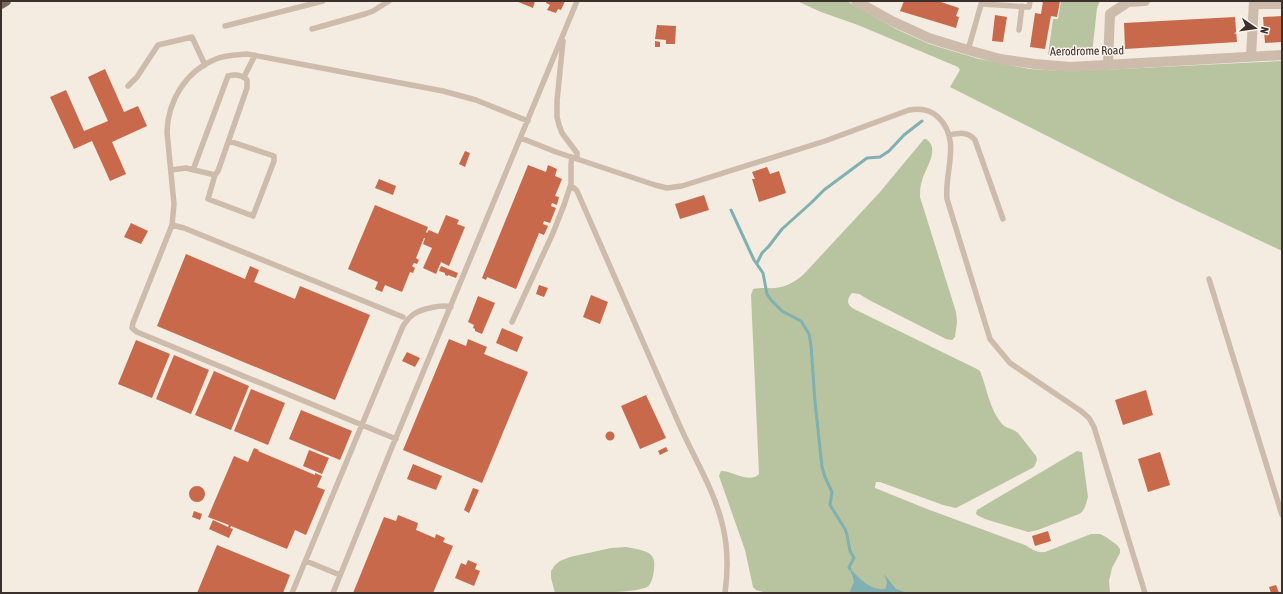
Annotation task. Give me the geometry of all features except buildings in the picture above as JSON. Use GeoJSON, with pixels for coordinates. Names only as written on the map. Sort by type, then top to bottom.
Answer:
{"type":"FeatureCollection","features":[{"type":"Feature","properties":{"kind":"main road"},"geometry":{"type":"LineString","coordinates":[[1,3],[6,1]]}},
{"type":"Feature","properties":{"kind":"street","name":"Aerodrome Road"},"geometry":{"type":"LineString","coordinates":[[856,1],[892,21],[929,38],[1000,59],[1035,64],[1070,67],[1282,54]]}},
{"type":"Feature","properties":{"kind":"street"},"geometry":{"type":"LineString","coordinates":[[1108,64],[1110,14],[1128,2],[1145,1]]}},
{"type":"Feature","properties":{"kind":"street"},"geometry":{"type":"LineString","coordinates":[[1251,56],[1254,2],[1282,4]]}},
{"type":"Feature","properties":{"kind":"lane"},"geometry":{"type":"LineString","coordinates":[[224,26],[323,1]]}},
{"type":"Feature","properties":{"kind":"lane"},"geometry":{"type":"LineString","coordinates":[[312,30],[373,11],[389,1]]}},
{"type":"Feature","properties":{"kind":"lane"},"geometry":{"type":"LineString","coordinates":[[333,593],[577,1]]}},
{"type":"Feature","properties":{"kind":"lane"},"geometry":{"type":"LineString","coordinates":[[968,50],[982,3],[1029,7],[1030,1]]}},
{"type":"Feature","properties":{"kind":"lane"},"geometry":{"type":"LineString","coordinates":[[1020,30],[1022,6]]}},
{"type":"Feature","properties":{"kind":"lane"},"geometry":{"type":"LineString","coordinates":[[512,322],[553,233],[570,187],[571,164],[577,153],[560,128],[557,113],[561,55],[565,31]]}},
{"type":"Feature","properties":{"kind":"lane"},"geometry":{"type":"LineString","coordinates":[[128,86],[137,77],[158,45],[192,37],[204,65]]}},
{"type":"Feature","properties":{"kind":"lane"},"geometry":{"type":"LineString","coordinates":[[396,439],[134,331],[132,328],[133,323],[172,225],[174,208],[167,123],[172,104],[183,84],[191,75],[204,65],[216,59],[230,55],[247,54],[458,95],[476,100],[528,121]]}},
{"type":"Feature","properties":{"kind":"lane"},"geometry":{"type":"LineString","coordinates":[[244,77],[255,55]]}},
{"type":"Feature","properties":{"kind":"lane"},"geometry":{"type":"LineString","coordinates":[[193,170],[228,76],[237,75],[244,77],[247,80],[247,88],[218,171],[215,175],[208,199],[253,216],[274,161],[274,156],[229,141]]}},
{"type":"Feature","properties":{"kind":"lane"},"geometry":{"type":"LineString","coordinates":[[521,138],[655,185],[671,187],[689,183],[825,141],[909,110],[923,110],[936,115],[945,126],[949,136],[951,154],[946,192],[947,199],[990,339],[1010,363],[1089,418],[1094,427],[1146,593]]}},
{"type":"Feature","properties":{"kind":"lane"},"geometry":{"type":"LineString","coordinates":[[949,136],[961,133],[972,136],[975,140],[1003,219]]}},
{"type":"Feature","properties":{"kind":"lane"},"geometry":{"type":"LineString","coordinates":[[171,170],[186,168],[215,175]]}},
{"type":"Feature","properties":{"kind":"lane"},"geometry":{"type":"LineString","coordinates":[[570,187],[577,191],[683,434],[717,506],[726,543],[727,566],[725,593]]}},
{"type":"Feature","properties":{"kind":"lane"},"geometry":{"type":"LineString","coordinates":[[172,225],[184,228],[403,317]]}},
{"type":"Feature","properties":{"kind":"lane"},"geometry":{"type":"LineString","coordinates":[[1209,279],[1282,514]]}},
{"type":"Feature","properties":{"kind":"lane"},"geometry":{"type":"LineString","coordinates":[[292,593],[401,331],[407,320],[412,314],[418,311],[441,306],[451,307]]}},
{"type":"Feature","properties":{"kind":"lane"},"geometry":{"type":"LineString","coordinates":[[306,561],[340,575]]}},
{"type":"Feature","properties":{"kind":"green space"},"geometry":{"type":"Polygon","coordinates":[[[797,1],[847,1],[896,29],[929,44],[979,59],[1030,69],[1062,71],[1101,70],[1282,61],[1282,251],[1172,199],[950,87],[960,70],[958,67],[797,1]]]}},
{"type":"Feature","properties":{"kind":"green space"},"geometry":{"type":"Polygon","coordinates":[[[1061,1],[1100,1],[1097,8],[1092,54],[1048,55],[1053,19],[1058,19],[1061,1]]]}},
{"type":"Feature","properties":{"kind":"green space"},"geometry":{"type":"Polygon","coordinates":[[[924,139],[930,143],[932,153],[921,183],[920,197],[956,312],[957,322],[955,337],[952,340],[946,339],[859,294],[852,293],[848,302],[854,309],[980,371],[994,412],[1004,426],[1018,433],[1036,456],[1037,460],[1034,467],[956,508],[943,505],[880,482],[876,482],[875,488],[1025,545],[1039,552],[1045,552],[1091,534],[1100,534],[1117,545],[1120,549],[1120,553],[1112,568],[1109,581],[1110,593],[868,593],[850,568],[852,577],[861,593],[767,593],[756,590],[753,587],[745,550],[719,476],[721,471],[751,478],[759,474],[751,295],[753,289],[782,287],[795,281],[803,275],[880,192],[924,139]]]}},
{"type":"Feature","properties":{"kind":"green space"},"geometry":{"type":"Polygon","coordinates":[[[1077,451],[1082,452],[1088,497],[1085,507],[1079,514],[1038,530],[1028,532],[985,519],[977,515],[977,510],[1077,451]]]}},
{"type":"Feature","properties":{"kind":"green space"},"geometry":{"type":"Polygon","coordinates":[[[626,547],[647,552],[653,557],[653,576],[651,583],[647,587],[617,592],[555,593],[551,578],[551,571],[560,561],[570,557],[611,548],[626,547]]]}},
{"type":"Feature","properties":{"kind":"water"},"geometry":{"type":"Polygon","coordinates":[[[849,567],[869,586],[885,589],[887,582],[884,574],[896,589],[907,593],[852,593],[850,591],[854,582],[849,567]]]}},
{"type":"Feature","properties":{"kind":"waterway"},"geometry":{"type":"LineString","coordinates":[[757,263],[762,253],[782,229],[824,190],[867,158],[880,157],[889,151],[904,135],[922,121]]}},
{"type":"Feature","properties":{"kind":"waterway"},"geometry":{"type":"LineString","coordinates":[[731,210],[754,260],[763,273],[767,294],[782,311],[801,321],[809,334],[822,467],[832,492],[830,505],[845,529],[850,551],[854,558],[849,567],[850,569]]}}]}
